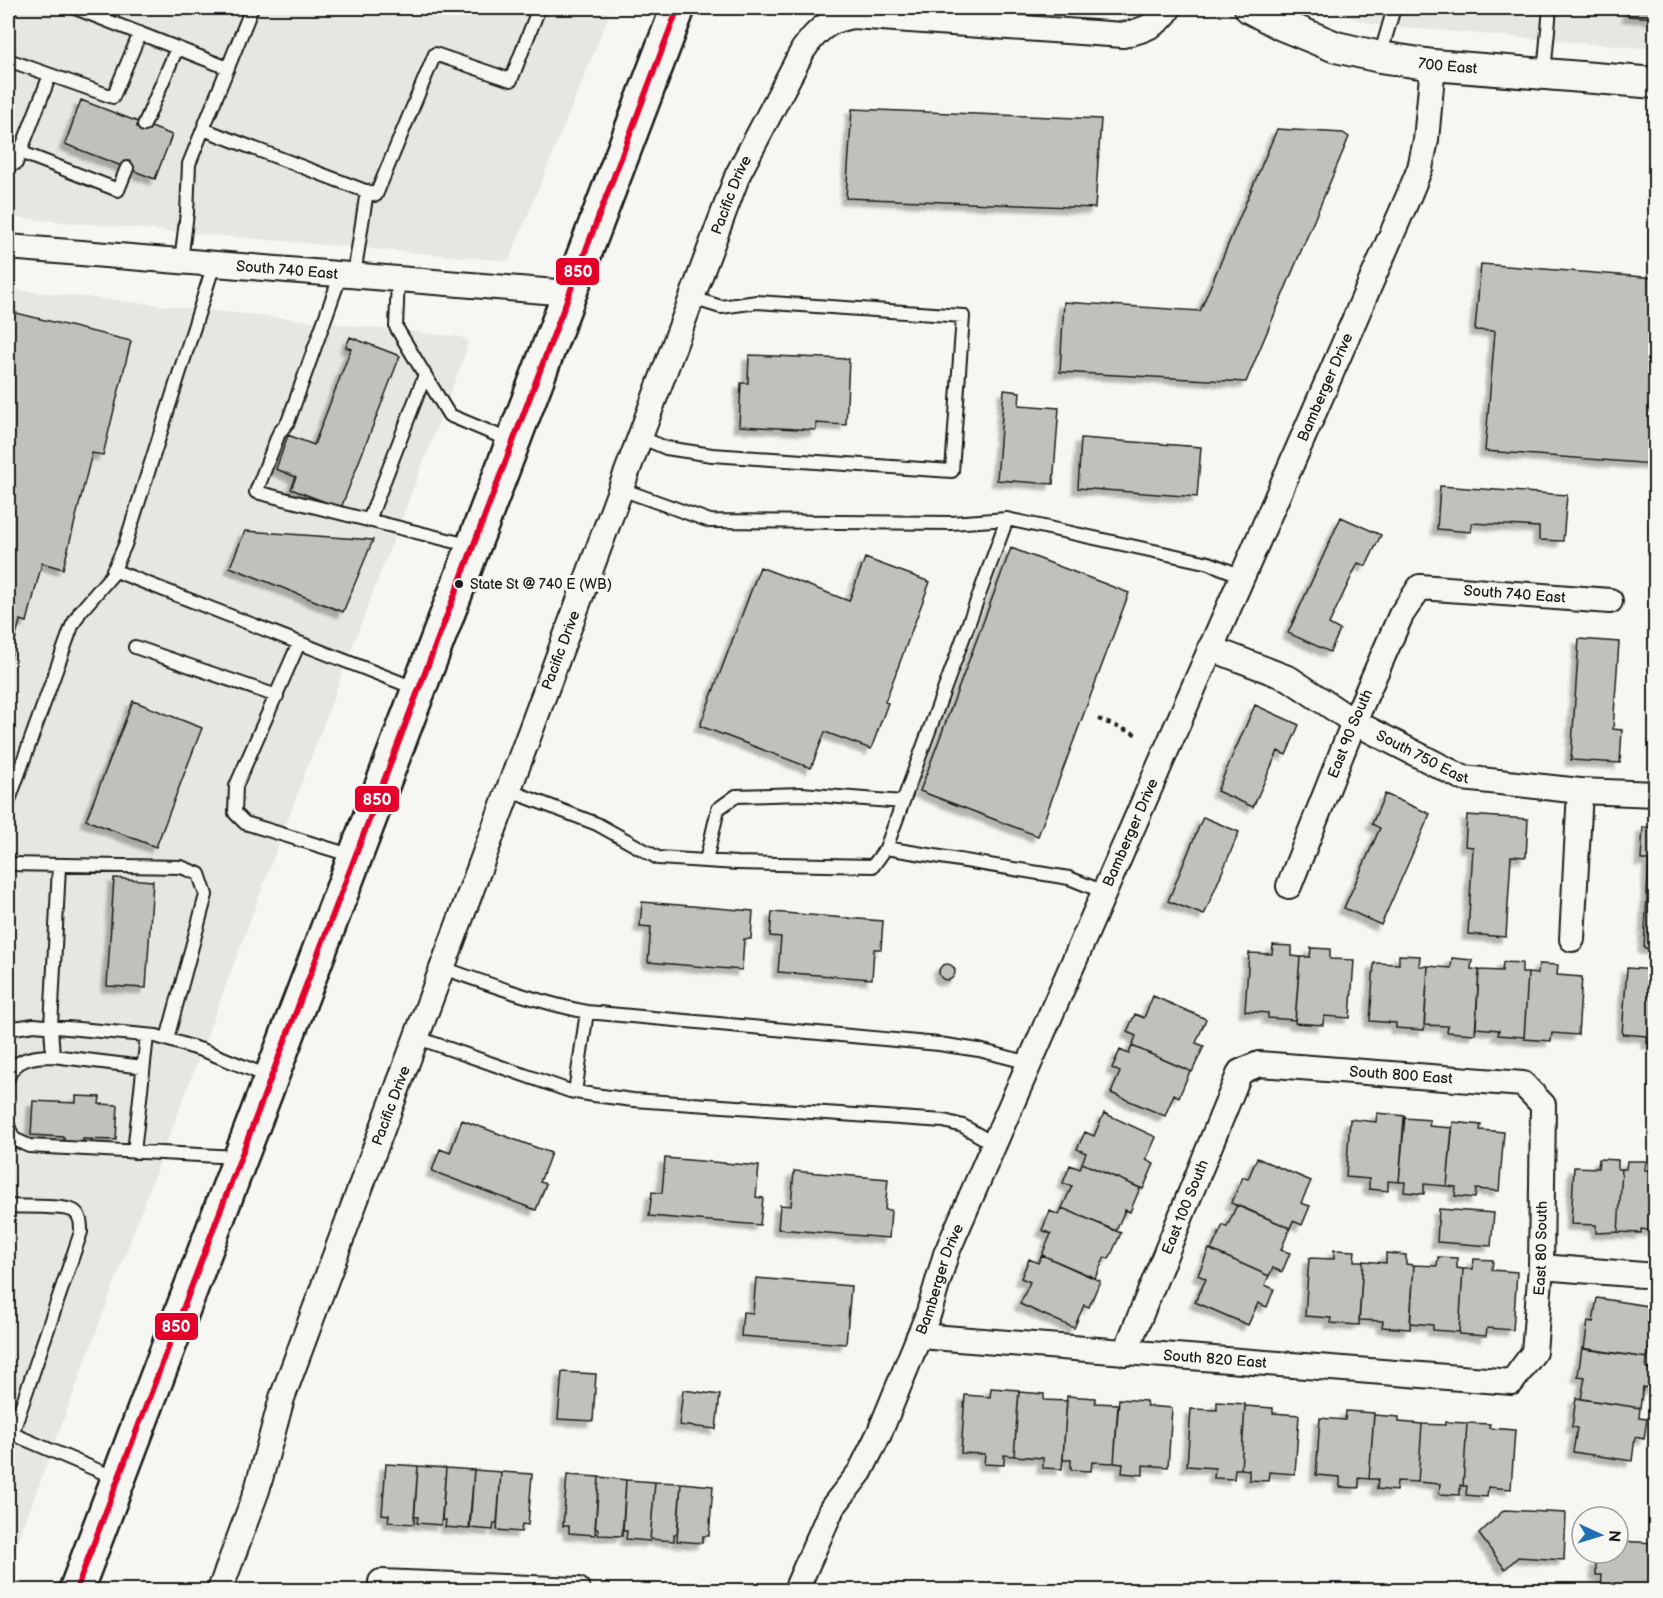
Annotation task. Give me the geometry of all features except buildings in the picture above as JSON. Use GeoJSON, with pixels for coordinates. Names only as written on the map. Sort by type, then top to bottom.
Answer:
{"type":"FeatureCollection","features":[{"type":"Feature","properties":{"kind":"main road"},"geometry":{"type":"LineString","coordinates":[[76,1590],[678,8]]}},
{"type":"Feature","properties":{"kind":"street","name":"Pacific Drive"},"geometry":{"type":"LineString","coordinates":[[220,1590],[257,1490],[282,1398],[738,174],[802,50],[813,35],[838,18],[870,12],[974,16],[1123,35],[1141,31],[1152,25],[1163,17],[1169,8]]}},
{"type":"Feature","properties":{"kind":"street","name":"700 East"},"geometry":{"type":"LineString","coordinates":[[1250,8],[1282,26],[1336,47],[1380,57],[1433,65],[1656,82]]}},
{"type":"Feature","properties":{"kind":"street","name":"Bamberger Drive"},"geometry":{"type":"LineString","coordinates":[[796,1590],[832,1508],[860,1472],[879,1434],[929,1312],[946,1254],[1420,168],[1426,140],[1433,65]]}},
{"type":"Feature","properties":{"kind":"street","name":"South 740 East"},"geometry":{"type":"LineString","coordinates":[[8,247],[569,293]]}},
{"type":"Feature","properties":{"kind":"street","name":"South 740 East"},"geometry":{"type":"LineString","coordinates":[[1420,587],[1610,601]]}},
{"type":"Feature","properties":{"kind":"street","name":"East 90 South"},"geometry":{"type":"LineString","coordinates":[[1288,886],[1354,722],[1401,615],[1420,587]]}},
{"type":"Feature","properties":{"kind":"street","name":"South 750 East"},"geometry":{"type":"LineString","coordinates":[[1210,648],[1290,679],[1354,722],[1463,778],[1580,791],[1656,794]]}},
{"type":"Feature","properties":{"kind":"street"},"geometry":{"type":"LineString","coordinates":[[1572,939],[1580,791]]}},
{"type":"Feature","properties":{"kind":"street","name":"South 800 East"},"geometry":{"type":"LineString","coordinates":[[1251,1068],[1259,1064],[1523,1084],[1543,1105]]}},
{"type":"Feature","properties":{"kind":"street","name":"East 100 South"},"geometry":{"type":"LineString","coordinates":[[1125,1353],[1240,1072],[1251,1068]]}},
{"type":"Feature","properties":{"kind":"street","name":"East 80 South"},"geometry":{"type":"LineString","coordinates":[[1512,1382],[1534,1352],[1540,1267],[1543,1105]]}},
{"type":"Feature","properties":{"kind":"street"},"geometry":{"type":"LineString","coordinates":[[1540,1267],[1656,1276]]}},
{"type":"Feature","properties":{"kind":"street","name":"South 820 East"},"geometry":{"type":"LineString","coordinates":[[919,1336],[1512,1382]]}},
{"type":"Feature","properties":{"kind":"street"},"geometry":{"type":"LineString","coordinates":[[381,1582],[578,1590]]}},
{"type":"Feature","properties":{"kind":"lane"},"geometry":{"type":"LineString","coordinates":[[8,15],[10,8]]}},
{"type":"Feature","properties":{"kind":"lane"},"geometry":{"type":"LineString","coordinates":[[75,8],[228,68]]}},
{"type":"Feature","properties":{"kind":"lane"},"geometry":{"type":"LineString","coordinates":[[181,261],[187,213],[189,164],[252,8]]}},
{"type":"Feature","properties":{"kind":"lane"},"geometry":{"type":"LineString","coordinates":[[203,129],[376,195],[435,54],[511,80],[539,8]]}},
{"type":"Feature","properties":{"kind":"lane"},"geometry":{"type":"LineString","coordinates":[[1380,57],[1394,8]]}},
{"type":"Feature","properties":{"kind":"lane"},"geometry":{"type":"LineString","coordinates":[[1544,73],[1550,8]]}},
{"type":"Feature","properties":{"kind":"lane"},"geometry":{"type":"LineString","coordinates":[[8,60],[113,97],[140,33]]}},
{"type":"Feature","properties":{"kind":"lane"},"geometry":{"type":"LineString","coordinates":[[144,124],[177,48]]}},
{"type":"Feature","properties":{"kind":"lane"},"geometry":{"type":"LineString","coordinates":[[8,164],[16,163],[50,75]]}},
{"type":"Feature","properties":{"kind":"lane"},"geometry":{"type":"LineString","coordinates":[[20,152],[118,190],[127,168]]}},
{"type":"Feature","properties":{"kind":"lane"},"geometry":{"type":"LineString","coordinates":[[367,192],[348,275],[288,422],[279,434],[256,492],[472,546]]}},
{"type":"Feature","properties":{"kind":"lane"},"geometry":{"type":"LineString","coordinates":[[8,803],[72,626],[80,612],[111,576],[125,545],[214,264]]}},
{"type":"Feature","properties":{"kind":"lane"},"geometry":{"type":"LineString","coordinates":[[398,279],[396,327],[449,415],[512,441]]}},
{"type":"Feature","properties":{"kind":"lane"},"geometry":{"type":"LineString","coordinates":[[640,437],[666,448],[712,455],[952,471],[963,316],[758,302],[721,308],[692,298]]}},
{"type":"Feature","properties":{"kind":"lane"},"geometry":{"type":"LineString","coordinates":[[369,520],[425,375]]}},
{"type":"Feature","properties":{"kind":"lane"},"geometry":{"type":"LineString","coordinates":[[621,489],[710,521],[951,523],[1007,519],[1209,563],[1242,576]]}},
{"type":"Feature","properties":{"kind":"lane"},"geometry":{"type":"LineString","coordinates":[[508,790],[597,824],[658,858],[873,866],[886,848],[1007,519]]}},
{"type":"Feature","properties":{"kind":"lane"},"geometry":{"type":"LineString","coordinates":[[114,570],[418,690]]}},
{"type":"Feature","properties":{"kind":"lane"},"geometry":{"type":"LineString","coordinates":[[299,643],[236,786],[235,813],[245,823],[354,857]]}},
{"type":"Feature","properties":{"kind":"lane"},"geometry":{"type":"LineString","coordinates":[[135,647],[277,696]]}},
{"type":"Feature","properties":{"kind":"lane"},"geometry":{"type":"LineString","coordinates":[[706,861],[718,810],[736,796],[801,794],[903,802]]}},
{"type":"Feature","properties":{"kind":"lane"},"geometry":{"type":"LineString","coordinates":[[886,848],[1069,878],[1104,892]]}},
{"type":"Feature","properties":{"kind":"lane"},"geometry":{"type":"LineString","coordinates":[[8,864],[180,867],[199,874],[206,895],[167,1039]]}},
{"type":"Feature","properties":{"kind":"lane"},"geometry":{"type":"LineString","coordinates":[[53,1056],[51,1027],[59,866]]}},
{"type":"Feature","properties":{"kind":"lane"},"geometry":{"type":"LineString","coordinates":[[443,968],[507,991],[587,1012],[939,1044],[979,1050],[1030,1063]]}},
{"type":"Feature","properties":{"kind":"lane"},"geometry":{"type":"LineString","coordinates":[[575,1092],[587,1012]]}},
{"type":"Feature","properties":{"kind":"lane"},"geometry":{"type":"LineString","coordinates":[[8,1029],[34,1025],[167,1039],[271,1077]]}},
{"type":"Feature","properties":{"kind":"lane"},"geometry":{"type":"LineString","coordinates":[[134,1152],[147,1036]]}},
{"type":"Feature","properties":{"kind":"lane"},"geometry":{"type":"LineString","coordinates":[[418,1038],[575,1092],[633,1100],[944,1121],[963,1126],[994,1144]]}},
{"type":"Feature","properties":{"kind":"lane"},"geometry":{"type":"LineString","coordinates":[[8,1078],[10,1070],[24,1059],[38,1056],[143,1067]]}},
{"type":"Feature","properties":{"kind":"lane"},"geometry":{"type":"LineString","coordinates":[[8,1126],[14,1139],[29,1146],[241,1157]]}},
{"type":"Feature","properties":{"kind":"lane"},"geometry":{"type":"LineString","coordinates":[[8,1206],[64,1208],[74,1211],[81,1219],[81,1232],[10,1433],[119,1479]]}},
{"type":"Feature","properties":{"kind":"path"},"geometry":{"type":"LineString","coordinates":[[1098,719],[1138,735]]}},
{"type":"Feature","properties":{"kind":"shaded area"},"geometry":{"type":"Polygon","coordinates":[[[8,8],[612,8],[509,261],[8,217],[8,8]]]}},
{"type":"Feature","properties":{"kind":"shaded area"},"geometry":{"type":"Polygon","coordinates":[[[1318,8],[1655,8],[1655,49],[1376,25],[1318,8]]]}},
{"type":"Feature","properties":{"kind":"shaded area"},"geometry":{"type":"Polygon","coordinates":[[[8,289],[461,337],[468,341],[465,355],[368,605],[8,1568],[8,289]]]}},
{"type":"Feature","properties":{"kind":"transit line","name":"850"},"geometry":{"type":"LineString","coordinates":[[76,1590],[678,8]]}},
{"type":"Feature","properties":{"kind":"place","name":"State St @ 740 E (WB)"},"geometry":{"type":"Point","coordinates":[459,584]}}]}
